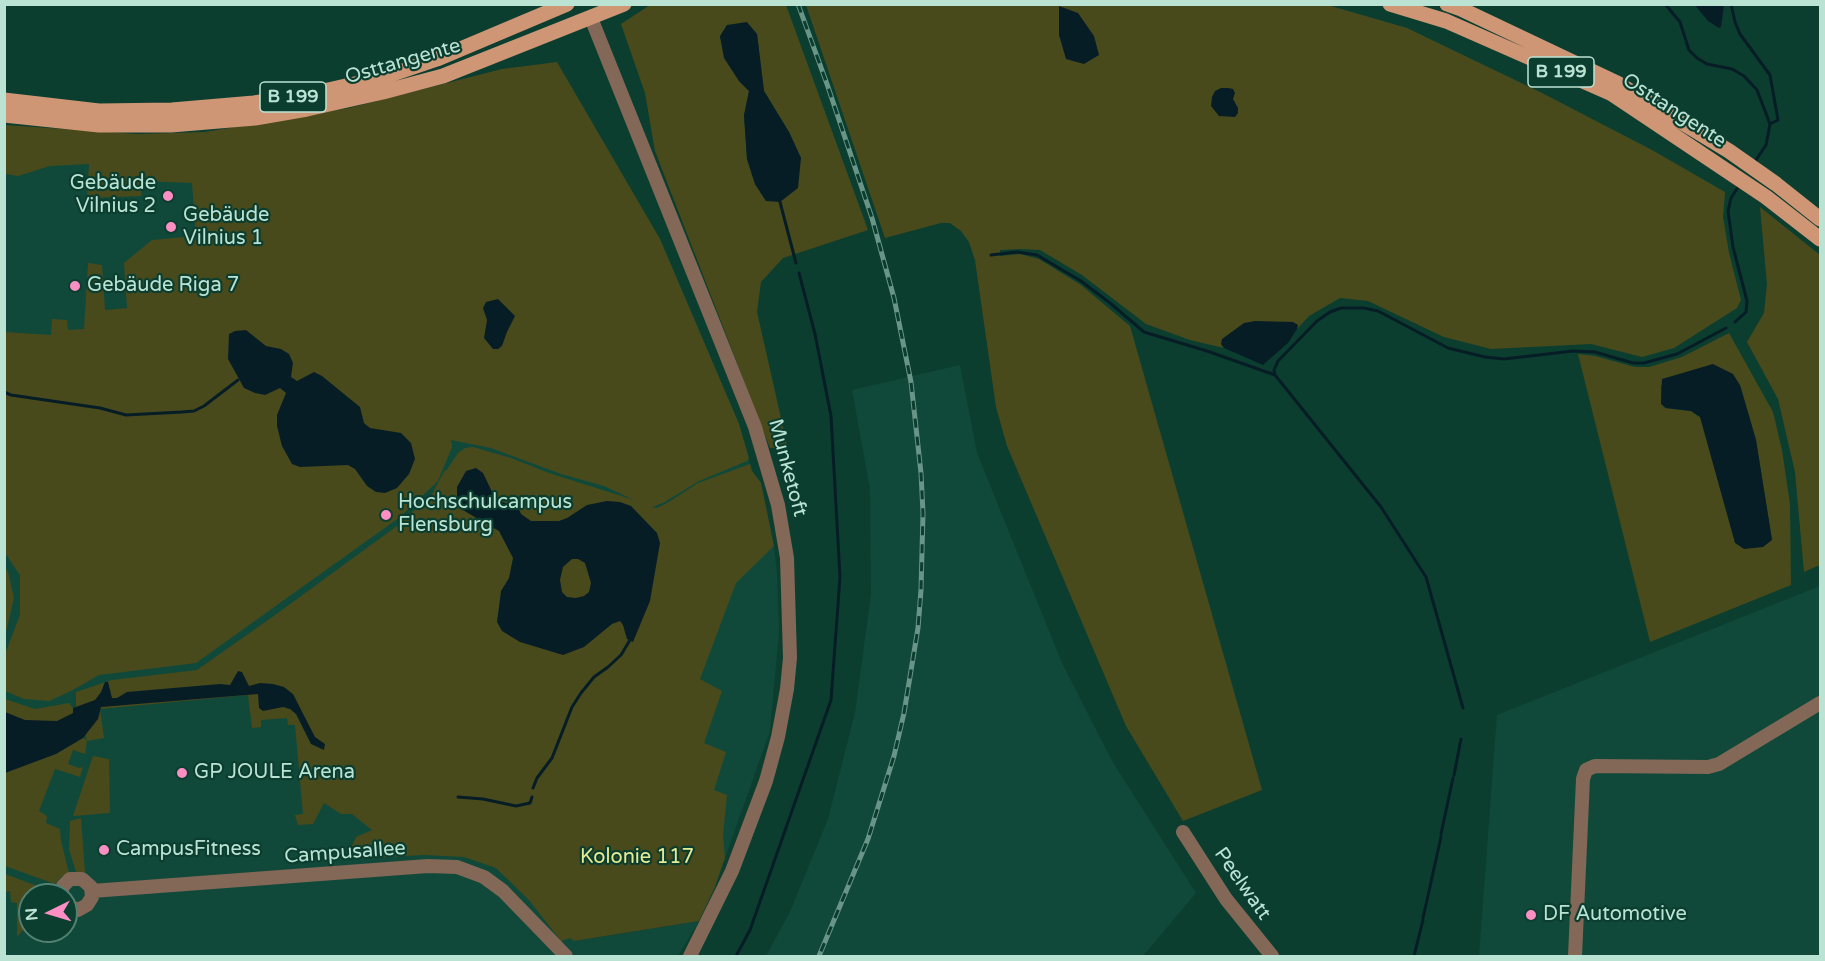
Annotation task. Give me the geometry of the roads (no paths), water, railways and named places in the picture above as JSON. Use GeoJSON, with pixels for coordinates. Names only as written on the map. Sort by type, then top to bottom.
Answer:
{"type":"FeatureCollection","features":[{"type":"Feature","properties":{"kind":"main road","name":"Osttangente"},"geometry":{"type":"LineString","coordinates":[[4,100],[99,111],[162,110],[254,103],[296,96],[381,78],[428,62],[567,4]]}},
{"type":"Feature","properties":{"kind":"main road","name":"Osttangente"},"geometry":{"type":"LineString","coordinates":[[4,115],[99,125],[171,125],[255,118],[307,110],[443,76],[589,11],[624,4]]}},
{"type":"Feature","properties":{"kind":"main road","name":"Osttangente"},"geometry":{"type":"LineString","coordinates":[[1390,4],[1446,21],[1612,94],[1766,196],[1821,239]]}},
{"type":"Feature","properties":{"kind":"main road","name":"Osttangente"},"geometry":{"type":"LineString","coordinates":[[1447,4],[1617,82],[1729,152],[1776,184],[1821,219]]}},
{"type":"Feature","properties":{"kind":"street","name":"Munketoft"},"geometry":{"type":"LineString","coordinates":[[589,11],[755,427],[778,505],[787,558],[790,658],[778,737],[766,781],[732,870],[690,957]]}},
{"type":"Feature","properties":{"kind":"street"},"geometry":{"type":"LineString","coordinates":[[1575,957],[1582,779],[1586,770],[1595,766],[1708,767],[1719,764],[1821,702]]}},
{"type":"Feature","properties":{"kind":"street","name":"Peelwatt"},"geometry":{"type":"LineString","coordinates":[[1183,832],[1226,899],[1272,957]]}},
{"type":"Feature","properties":{"kind":"street","name":"Campusallee"},"geometry":{"type":"LineString","coordinates":[[65,883],[75,878],[87,881],[92,891],[428,866],[457,867],[484,877],[503,891],[566,957]]}},
{"type":"Feature","properties":{"kind":"street"},"geometry":{"type":"LineString","coordinates":[[78,908],[90,901],[92,891]]}},
{"type":"Feature","properties":{"kind":"water"},"geometry":{"type":"Polygon","coordinates":[[[1695,5],[1724,5],[1721,27],[1708,21],[1695,5]]]}},
{"type":"Feature","properties":{"kind":"water"},"geometry":{"type":"Polygon","coordinates":[[[1059,6],[1078,13],[1094,36],[1099,55],[1084,64],[1066,59],[1059,35],[1059,6]]]}},
{"type":"Feature","properties":{"kind":"water"},"geometry":{"type":"Polygon","coordinates":[[[747,22],[757,34],[764,91],[789,132],[801,158],[798,188],[780,202],[766,201],[755,184],[747,159],[744,115],[749,91],[739,81],[724,58],[720,36],[727,25],[747,22]]]}},
{"type":"Feature","properties":{"kind":"water"},"geometry":{"type":"Polygon","coordinates":[[[1221,88],[1233,89],[1235,93],[1233,99],[1238,113],[1235,117],[1219,116],[1211,106],[1215,91],[1221,88]]]}},
{"type":"Feature","properties":{"kind":"water"},"geometry":{"type":"Polygon","coordinates":[[[498,299],[515,316],[502,346],[493,349],[484,338],[487,320],[483,308],[486,302],[498,299]]]}},
{"type":"Feature","properties":{"kind":"water"},"geometry":{"type":"Polygon","coordinates":[[[1293,322],[1298,325],[1288,343],[1263,365],[1224,348],[1221,344],[1222,339],[1244,323],[1293,322]]]}},
{"type":"Feature","properties":{"kind":"water"},"geometry":{"type":"Polygon","coordinates":[[[246,330],[266,346],[281,349],[289,354],[293,363],[291,377],[297,381],[314,372],[322,376],[360,407],[364,423],[370,428],[401,433],[411,443],[415,459],[409,474],[397,488],[385,493],[376,492],[367,486],[355,469],[348,465],[300,467],[292,464],[282,446],[277,426],[277,415],[286,393],[280,388],[265,395],[244,388],[228,359],[229,334],[246,330]]]}},
{"type":"Feature","properties":{"kind":"water"},"geometry":{"type":"Polygon","coordinates":[[[1713,364],[1733,374],[1740,385],[1756,440],[1772,540],[1763,547],[1744,549],[1735,543],[1700,417],[1691,411],[1666,408],[1661,404],[1662,379],[1713,364]]]}},
{"type":"Feature","properties":{"kind":"water"},"geometry":{"type":"Polygon","coordinates":[[[476,468],[483,473],[496,500],[518,507],[521,514],[531,521],[559,521],[587,505],[607,501],[631,506],[657,533],[660,543],[650,601],[633,642],[627,639],[620,621],[612,624],[584,647],[563,655],[520,642],[502,631],[497,622],[501,591],[509,578],[513,558],[499,531],[461,509],[457,487],[466,471],[476,468]],[[572,559],[563,567],[560,580],[562,592],[567,597],[576,598],[589,592],[591,583],[585,563],[572,559]]]}},
{"type":"Feature","properties":{"kind":"water"},"geometry":{"type":"Polygon","coordinates":[[[238,671],[242,672],[249,686],[260,683],[273,684],[284,687],[293,694],[315,737],[325,744],[324,750],[311,744],[296,714],[290,709],[283,707],[263,711],[259,708],[258,694],[101,707],[98,719],[83,738],[56,754],[5,773],[5,712],[25,720],[57,721],[73,713],[73,708],[95,700],[105,682],[108,682],[112,698],[117,698],[127,692],[230,685],[238,671]]]}},
{"type":"Feature","properties":{"kind":"waterway"},"geometry":{"type":"LineString","coordinates":[[1665,4],[1680,22],[1689,50],[1697,58],[1707,64],[1732,69],[1744,76],[1757,90],[1770,124],[1766,145],[1754,163]]}},
{"type":"Feature","properties":{"kind":"waterway"},"geometry":{"type":"LineString","coordinates":[[1731,4],[1740,34],[1770,75],[1778,120],[1770,124]]}},
{"type":"Feature","properties":{"kind":"waterway"},"geometry":{"type":"LineString","coordinates":[[1735,322],[1746,312],[1747,301],[1733,247],[1728,211],[1731,198],[1740,184]]}},
{"type":"Feature","properties":{"kind":"waterway"},"geometry":{"type":"LineString","coordinates":[[780,202],[796,263]]}},
{"type":"Feature","properties":{"kind":"waterway"},"geometry":{"type":"LineString","coordinates":[[991,255],[1017,252],[1037,255],[1081,281],[1144,332],[1275,375],[1381,507],[1426,577],[1463,708]]}},
{"type":"Feature","properties":{"kind":"waterway"},"geometry":{"type":"LineString","coordinates":[[736,956],[750,930],[831,700],[840,577],[831,416],[815,334],[799,273]]}},
{"type":"Feature","properties":{"kind":"waterway"},"geometry":{"type":"LineString","coordinates":[[1275,375],[1274,370],[1278,361],[1317,321],[1341,308],[1364,308],[1378,311],[1448,348],[1504,359],[1573,351],[1595,352],[1633,363],[1644,363],[1677,354],[1726,328]]}},
{"type":"Feature","properties":{"kind":"waterway"},"geometry":{"type":"LineString","coordinates":[[4,392],[11,395],[100,408],[126,415],[194,411],[238,380]]}},
{"type":"Feature","properties":{"kind":"waterway"},"geometry":{"type":"LineString","coordinates":[[533,788],[537,778],[552,758],[572,707],[581,693],[594,677],[621,655],[630,640]]}},
{"type":"Feature","properties":{"kind":"waterway"},"geometry":{"type":"LineString","coordinates":[[1454,775],[1461,739]]}},
{"type":"Feature","properties":{"kind":"waterway"},"geometry":{"type":"LineString","coordinates":[[1441,834],[1453,778]]}},
{"type":"Feature","properties":{"kind":"waterway"},"geometry":{"type":"LineString","coordinates":[[458,797],[483,799],[516,806],[530,803],[532,797]]}},
{"type":"Feature","properties":{"kind":"waterway"},"geometry":{"type":"LineString","coordinates":[[1423,918],[1441,837]]}},
{"type":"Feature","properties":{"kind":"waterway"},"geometry":{"type":"LineString","coordinates":[[1414,956],[1423,920]]}},
{"type":"Feature","properties":{"kind":"railway"},"geometry":{"type":"LineString","coordinates":[[798,4],[872,218],[894,298],[911,382],[923,513],[918,628],[904,713],[894,756],[868,839],[819,956]]}},
{"type":"Feature","properties":{"kind":"place","name":"Gebäude Vilnius 2"},"geometry":{"type":"Point","coordinates":[168,196]}},
{"type":"Feature","properties":{"kind":"place","name":"Gebäude Vilnius 1"},"geometry":{"type":"Point","coordinates":[171,227]}},
{"type":"Feature","properties":{"kind":"place","name":"Gebäude Riga 7"},"geometry":{"type":"Point","coordinates":[75,286]}},
{"type":"Feature","properties":{"kind":"place","name":"Hochschulcampus Flensburg"},"geometry":{"type":"Point","coordinates":[386,515]}},
{"type":"Feature","properties":{"kind":"place","name":"GP JOULE Arena"},"geometry":{"type":"Point","coordinates":[182,773]}},
{"type":"Feature","properties":{"kind":"place","name":"CampusFitness"},"geometry":{"type":"Point","coordinates":[104,850]}},
{"type":"Feature","properties":{"kind":"place","name":"DF Automotive"},"geometry":{"type":"Point","coordinates":[1531,915]}},
{"type":"Feature","properties":{"kind":"park label","name":"Kolonie 117"},"geometry":{"type":"Point","coordinates":[637,858]}}]}
